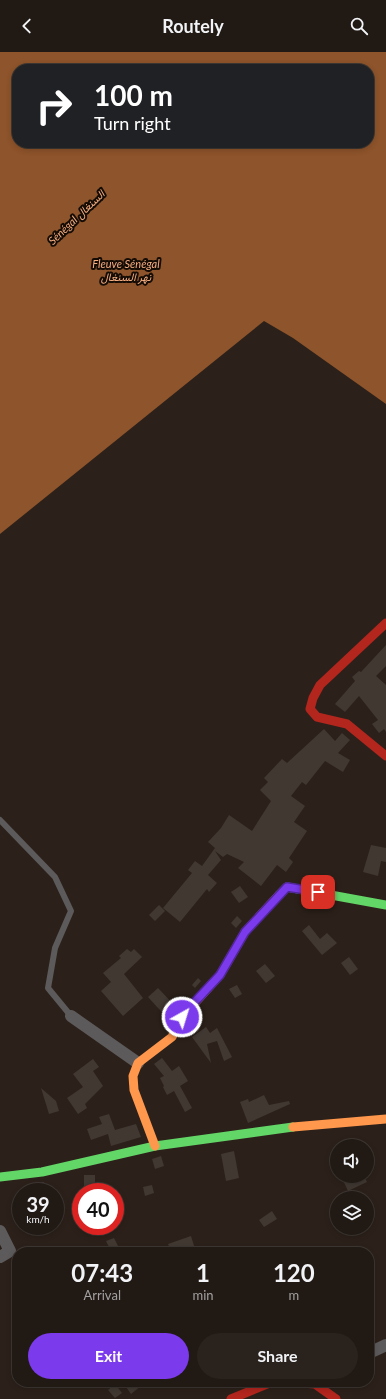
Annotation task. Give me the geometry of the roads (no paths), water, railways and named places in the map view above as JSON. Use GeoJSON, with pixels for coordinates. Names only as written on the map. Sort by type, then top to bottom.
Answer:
{"type":"FeatureCollection","features":[{"type":"Feature","properties":{"kind":"street"},"geometry":{"type":"LineString","coordinates":[[386,623],[320,685],[313,698],[310,709],[316,717],[348,724],[386,756]]}},
{"type":"Feature","properties":{"kind":"street"},"geometry":{"type":"LineString","coordinates":[[155,1146],[134,1090],[133,1076],[138,1063],[172,1037],[182,1017],[220,975],[245,932],[287,887],[386,905]]}},
{"type":"Feature","properties":{"kind":"street"},"geometry":{"type":"LineString","coordinates":[[71,1016],[138,1063]]}},
{"type":"Feature","properties":{"kind":"street"},"geometry":{"type":"LineString","coordinates":[[0,1177],[42,1172],[155,1146],[295,1127],[386,1119]]}},
{"type":"Feature","properties":{"kind":"street"},"geometry":{"type":"LineString","coordinates":[[0,1231],[10,1251],[0,1257]]}},
{"type":"Feature","properties":{"kind":"street"},"geometry":{"type":"LineString","coordinates":[[374,1352],[386,1346]]}},
{"type":"Feature","properties":{"kind":"street"},"geometry":{"type":"LineString","coordinates":[[231,1399],[260,1387]]}},
{"type":"Feature","properties":{"kind":"street"},"geometry":{"type":"LineString","coordinates":[[322,1387],[336,1399]]}},
{"type":"Feature","properties":{"kind":"lane"},"geometry":{"type":"LineString","coordinates":[[0,820],[55,877],[71,911],[55,948],[48,988],[71,1016]]}},
{"type":"Feature","properties":{"kind":"water","name":"Fleuve Sénégal نهر السنغال"},"geometry":{"type":"Polygon","coordinates":[[[0,52],[386,52],[386,404],[293,338],[264,321],[0,534],[0,52]]]}},
{"type":"Feature","properties":{"kind":"water label","name":"Sénégal السنغال"},"geometry":{"type":"Point","coordinates":[76,217]}}]}
